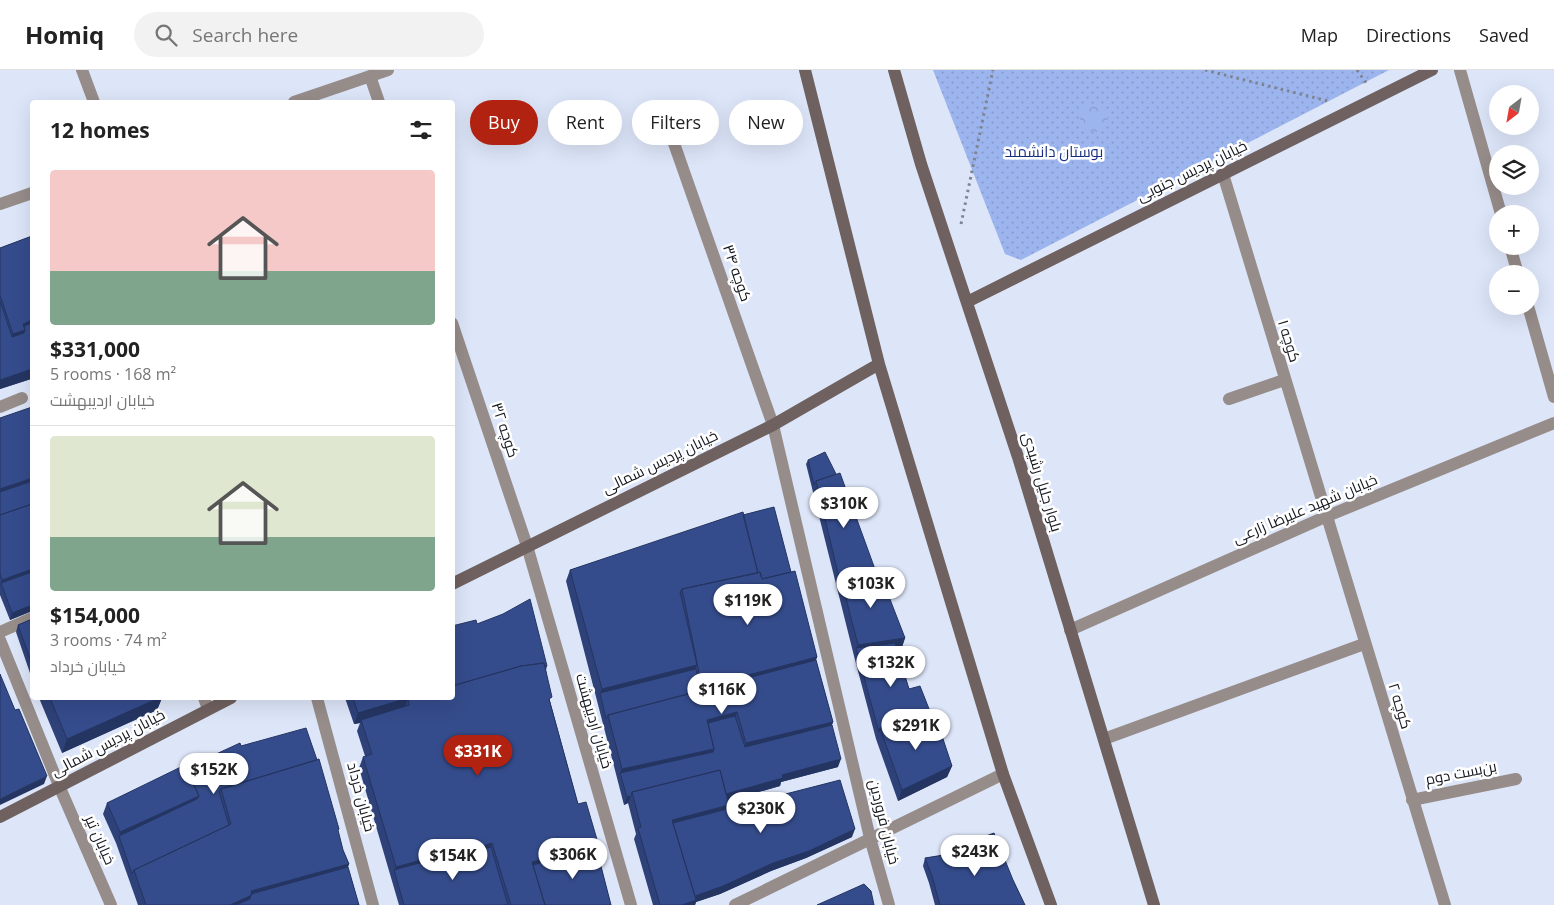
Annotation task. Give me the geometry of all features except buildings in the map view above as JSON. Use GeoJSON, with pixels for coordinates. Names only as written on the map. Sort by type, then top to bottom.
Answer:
{"type":"FeatureCollection","features":[{"type":"Feature","properties":{"kind":"street"},"geometry":{"type":"LineString","coordinates":[[82,70],[93,100]]}},
{"type":"Feature","properties":{"kind":"street"},"geometry":{"type":"LineString","coordinates":[[300,100],[388,70]]}},
{"type":"Feature","properties":{"kind":"street"},"geometry":{"type":"LineString","coordinates":[[805,70],[879,364],[1003,774],[1051,905]]}},
{"type":"Feature","properties":{"kind":"street","name":"بلوار جلیل رشیدی"},"geometry":{"type":"LineString","coordinates":[[894,70],[953,260],[1018,457],[1154,905]]}},
{"type":"Feature","properties":{"kind":"street","name":"خیابان پردیس جنوبی"},"geometry":{"type":"LineString","coordinates":[[967,302],[1432,70]]}},
{"type":"Feature","properties":{"kind":"street"},"geometry":{"type":"LineString","coordinates":[[1460,70],[1498,205]]}},
{"type":"Feature","properties":{"kind":"street"},"geometry":{"type":"LineString","coordinates":[[370,76],[378,100]]}},
{"type":"Feature","properties":{"kind":"street","name":"کوچه ۳۴"},"geometry":{"type":"LineString","coordinates":[[675,145],[773,425]]}},
{"type":"Feature","properties":{"kind":"street","name":"کوچه ۱"},"geometry":{"type":"LineString","coordinates":[[1223,174],[1325,517]]}},
{"type":"Feature","properties":{"kind":"street"},"geometry":{"type":"LineString","coordinates":[[0,204],[30,194]]}},
{"type":"Feature","properties":{"kind":"street"},"geometry":{"type":"LineString","coordinates":[[1531,315],[1554,397]]}},
{"type":"Feature","properties":{"kind":"street","name":"کوچه ۳۲"},"geometry":{"type":"LineString","coordinates":[[455,332],[527,546]]}},
{"type":"Feature","properties":{"kind":"street","name":"خیابان پردیس شمالی"},"geometry":{"type":"LineString","coordinates":[[455,582],[773,425],[879,364]]}},
{"type":"Feature","properties":{"kind":"street"},"geometry":{"type":"LineString","coordinates":[[1230,399],[1284,380]]}},
{"type":"Feature","properties":{"kind":"street"},"geometry":{"type":"LineString","coordinates":[[0,407],[22,398]]}},
{"type":"Feature","properties":{"kind":"street","name":"خیابان شهید علیرضا زارعی"},"geometry":{"type":"LineString","coordinates":[[1070,630],[1325,517],[1554,423]]}},
{"type":"Feature","properties":{"kind":"street","name":"خیابان فروردین"},"geometry":{"type":"LineString","coordinates":[[773,425],[870,838],[889,905]]}},
{"type":"Feature","properties":{"kind":"street","name":"کوچه ۲"},"geometry":{"type":"LineString","coordinates":[[1325,517],[1444,905]]}},
{"type":"Feature","properties":{"kind":"street","name":"خیابان اردیبهشت"},"geometry":{"type":"LineString","coordinates":[[527,546],[631,905]]}},
{"type":"Feature","properties":{"kind":"street"},"geometry":{"type":"LineString","coordinates":[[0,632],[30,619]]}},
{"type":"Feature","properties":{"kind":"street","name":"خیابان تیر"},"geometry":{"type":"LineString","coordinates":[[0,640],[60,788],[111,905]]}},
{"type":"Feature","properties":{"kind":"street"},"geometry":{"type":"LineString","coordinates":[[1104,739],[1364,644]]}},
{"type":"Feature","properties":{"kind":"street","name":"خیابان پردیس شمالی"},"geometry":{"type":"LineString","coordinates":[[0,817],[60,788],[206,703],[221,700]]}},
{"type":"Feature","properties":{"kind":"street","name":"خیابان خرداد"},"geometry":{"type":"LineString","coordinates":[[318,700],[373,905]]}},
{"type":"Feature","properties":{"kind":"street"},"geometry":{"type":"LineString","coordinates":[[735,905],[1003,774]]}},
{"type":"Feature","properties":{"kind":"street","name":"بن‌بست دوم"},"geometry":{"type":"LineString","coordinates":[[1412,800],[1516,779]]}},
{"type":"Feature","properties":{"kind":"path"},"geometry":{"type":"LineString","coordinates":[[953,260],[993,70]]}},
{"type":"Feature","properties":{"kind":"path"},"geometry":{"type":"LineString","coordinates":[[1205,70],[1355,108]]}},
{"type":"Feature","properties":{"kind":"green space","name":"بوستان دانشمند"},"geometry":{"type":"Polygon","coordinates":[[[933,70],[1389,70],[1021,260],[1005,254],[933,70]]]}},
{"type":"Feature","properties":{"kind":"green space"},"geometry":{"type":"Polygon","coordinates":[[[1094,104],[1104,108],[1108,118],[1104,128],[1094,132],[1084,128],[1080,118],[1084,108],[1094,104]]]}}]}
